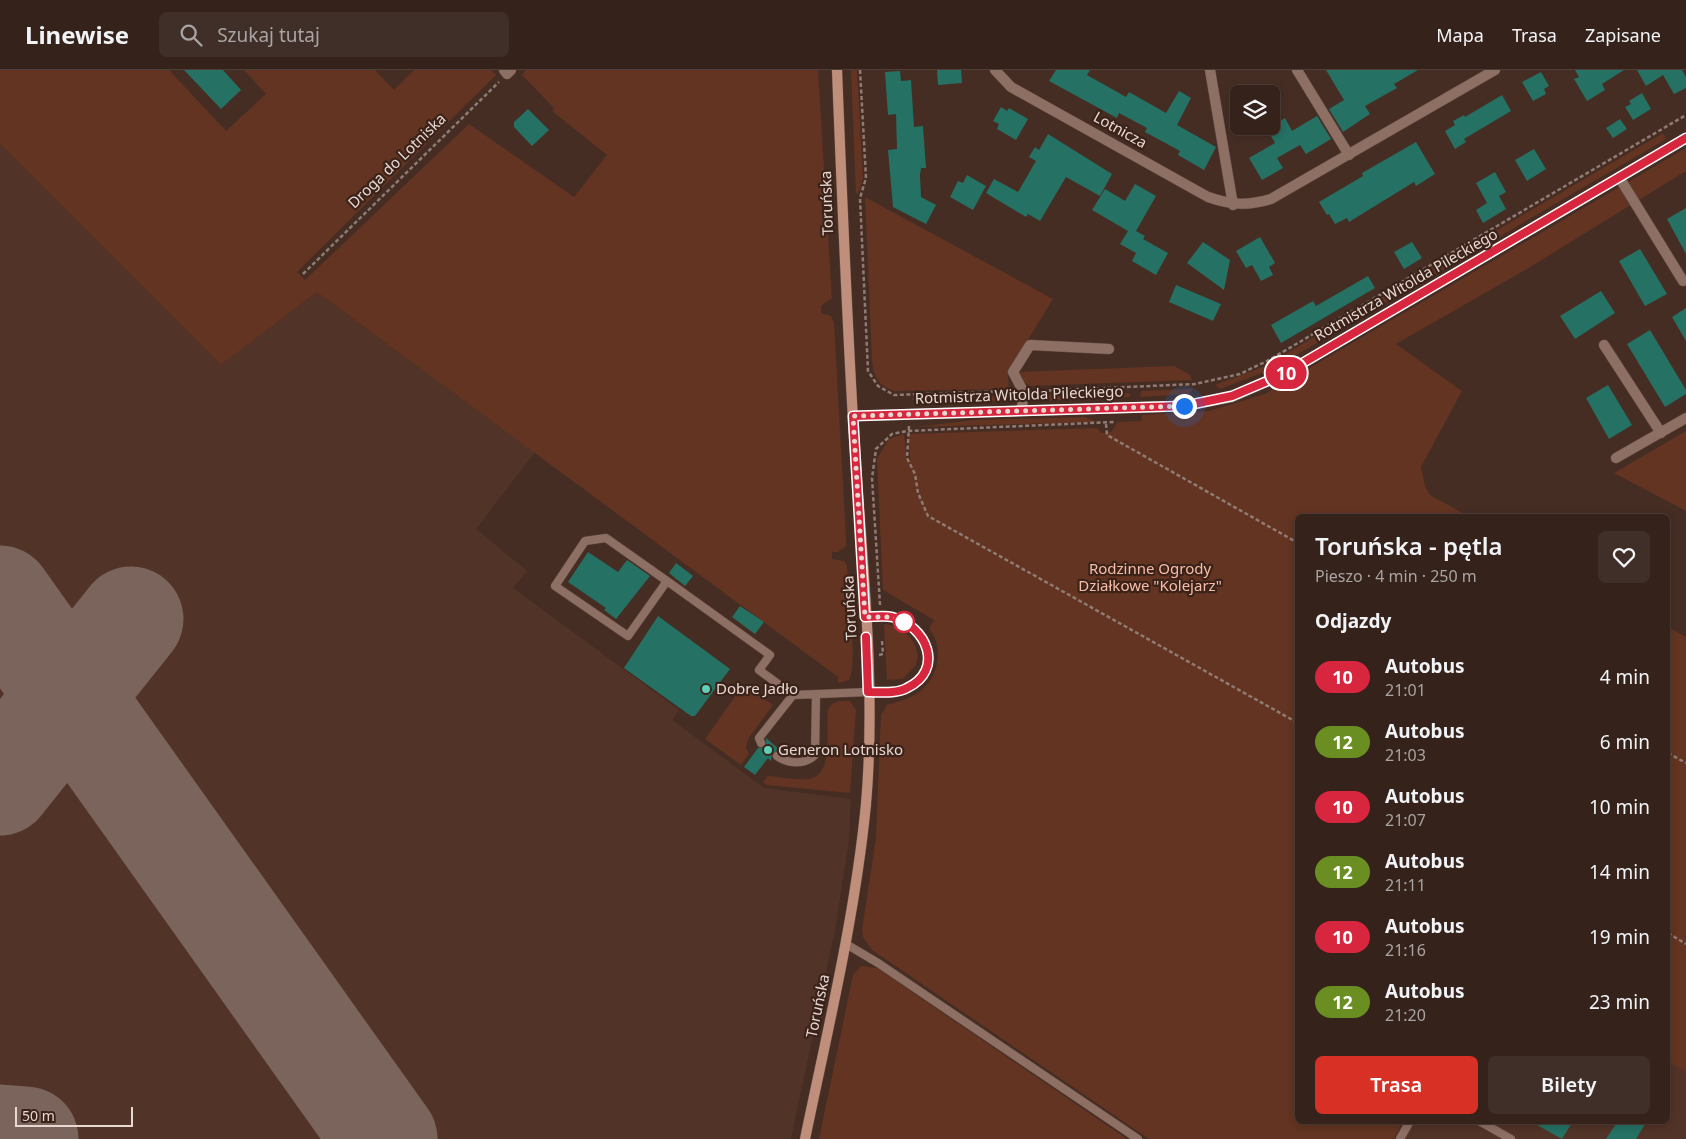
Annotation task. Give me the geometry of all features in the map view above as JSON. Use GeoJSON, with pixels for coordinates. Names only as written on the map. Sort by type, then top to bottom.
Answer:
{"type":"FeatureCollection","features":[{"type":"Feature","properties":{"kind":"main road","name":"Toruńska"},"geometry":{"type":"LineString","coordinates":[[805,1139],[846,944],[866,803],[867,656],[853,416],[837,70]]}},
{"type":"Feature","properties":{"kind":"street"},"geometry":{"type":"LineString","coordinates":[[1210,70],[1232,205]]}},
{"type":"Feature","properties":{"kind":"street"},"geometry":{"type":"LineString","coordinates":[[1298,70],[1349,155]]}},
{"type":"Feature","properties":{"kind":"street","name":"Lotnicza"},"geometry":{"type":"LineString","coordinates":[[998,71],[1012,87],[1208,197],[1232,205],[1252,205],[1271,199],[1495,70]]}},
{"type":"Feature","properties":{"kind":"street","name":"Rotmistrza Witolda Pileckiego"},"geometry":{"type":"LineString","coordinates":[[853,416],[1184,406],[1232,396],[1284,374],[1686,138]]}},
{"type":"Feature","properties":{"kind":"street"},"geometry":{"type":"LineString","coordinates":[[1618,178],[1683,281]]}},
{"type":"Feature","properties":{"kind":"street"},"geometry":{"type":"LineString","coordinates":[[1022,410],[1023,391],[1013,372],[1030,345],[1109,349]]}},
{"type":"Feature","properties":{"kind":"street"},"geometry":{"type":"LineString","coordinates":[[1604,345],[1661,433]]}},
{"type":"Feature","properties":{"kind":"street"},"geometry":{"type":"LineString","coordinates":[[1616,458],[1686,418]]}},
{"type":"Feature","properties":{"kind":"lane"},"geometry":{"type":"LineString","coordinates":[[667,581],[628,636],[555,586],[585,541],[606,538],[667,581],[770,655],[759,670],[793,695],[894,692],[907,688],[920,678],[927,666],[928,652],[920,634],[904,622],[891,617],[865,617]]}},
{"type":"Feature","properties":{"kind":"lane"},"geometry":{"type":"LineString","coordinates":[[761,743],[759,738],[793,695]]}},
{"type":"Feature","properties":{"kind":"lane"},"geometry":{"type":"LineString","coordinates":[[777,756],[786,762],[807,761],[815,755],[816,695]]}},
{"type":"Feature","properties":{"kind":"lane"},"geometry":{"type":"LineString","coordinates":[[846,944],[878,962],[1138,1139]]}},
{"type":"Feature","properties":{"kind":"lane"},"geometry":{"type":"LineString","coordinates":[[1400,1139],[1408,1124]]}},
{"type":"Feature","properties":{"kind":"lane"},"geometry":{"type":"LineString","coordinates":[[1484,1124],[1511,1139]]}},
{"type":"Feature","properties":{"kind":"path"},"geometry":{"type":"LineString","coordinates":[[860,70],[866,178],[860,198],[868,371],[878,386],[894,395],[1194,384],[1240,374],[1269,360],[1686,115]]}},
{"type":"Feature","properties":{"kind":"path","name":"Droga do Lotniska"},"geometry":{"type":"LineString","coordinates":[[303,274],[507,71]]}},
{"type":"Feature","properties":{"kind":"path"},"geometry":{"type":"LineString","coordinates":[[867,656],[883,654],[872,478],[876,449],[892,434],[907,431],[1106,424],[1107,435],[1295,541]]}},
{"type":"Feature","properties":{"kind":"path"},"geometry":{"type":"LineString","coordinates":[[907,431],[907,458],[915,474],[918,493],[928,516],[1295,721]]}},
{"type":"Feature","properties":{"kind":"path"},"geometry":{"type":"LineString","coordinates":[[1670,754],[1686,764]]}},
{"type":"Feature","properties":{"kind":"path"},"geometry":{"type":"LineString","coordinates":[[1670,934],[1686,944]]}},
{"type":"Feature","properties":{"kind":"shaded area"},"geometry":{"type":"Polygon","coordinates":[[[0,144],[221,365],[317,292],[535,452],[476,529],[527,571],[513,588],[679,710],[672,720],[764,788],[851,799],[849,841],[835,930],[791,1139],[0,1139],[0,144]]]}},
{"type":"Feature","properties":{"kind":"shaded area"},"geometry":{"type":"Polygon","coordinates":[[[1670,1063],[1686,1072],[1686,1139],[1393,1139],[1401,1124],[1670,1124],[1670,1063]]]}},
{"type":"Feature","properties":{"kind":"green space"},"geometry":{"type":"Polygon","coordinates":[[[0,70],[169,70],[226,131],[266,94],[244,70],[375,70],[394,90],[414,70],[491,70],[496,75],[297,272],[305,280],[469,124],[574,197],[607,155],[552,111],[554,108],[522,75],[526,70],[818,70],[832,298],[821,306],[821,313],[831,316],[834,323],[846,538],[846,546],[838,552],[832,552],[832,559],[844,561],[847,566],[853,643],[852,672],[849,680],[838,683],[838,677],[317,292],[221,365],[0,144],[0,70]]]}},
{"type":"Feature","properties":{"kind":"green space"},"geometry":{"type":"Polygon","coordinates":[[[851,70],[857,70],[863,177],[860,190],[856,194],[851,70]]]}},
{"type":"Feature","properties":{"kind":"green space"},"geometry":{"type":"Polygon","coordinates":[[[1663,133],[1666,138],[1663,141],[1298,354],[1267,371],[1220,389],[1215,385],[1265,366],[1663,133]]]}},
{"type":"Feature","properties":{"kind":"green space","name":"Rodzinne Ogrody Działkowe \"Kolejarz\""},"geometry":{"type":"Polygon","coordinates":[[[1686,148],[1686,171],[1527,269],[1396,344],[1462,391],[1421,467],[1425,486],[1430,495],[1464,514],[1295,514],[1295,1124],[1401,1124],[1393,1139],[1149,1139],[872,950],[863,937],[862,930],[876,838],[881,715],[887,705],[909,698],[923,689],[934,673],[938,655],[934,637],[929,629],[934,620],[883,590],[877,459],[889,439],[904,434],[907,462],[910,460],[908,434],[1097,428],[1101,433],[1111,432],[1118,422],[1141,421],[1142,415],[1209,411],[1265,394],[1686,148]]]}},
{"type":"Feature","properties":{"kind":"green space"},"geometry":{"type":"Polygon","coordinates":[[[865,197],[1053,299],[1008,372],[1009,389],[895,391],[881,384],[875,376],[872,360],[865,197]]]}},
{"type":"Feature","properties":{"kind":"green space"},"geometry":{"type":"Polygon","coordinates":[[[1174,366],[1190,375],[1192,380],[1030,386],[1018,378],[1018,372],[1174,366]]]}},
{"type":"Feature","properties":{"kind":"green space"},"geometry":{"type":"Polygon","coordinates":[[[1193,389],[1189,394],[1140,397],[1141,391],[1193,389]]]}},
{"type":"Feature","properties":{"kind":"green space"},"geometry":{"type":"Polygon","coordinates":[[[1129,393],[1130,397],[1038,401],[1031,395],[1129,393]]]}},
{"type":"Feature","properties":{"kind":"green space"},"geometry":{"type":"Polygon","coordinates":[[[1014,396],[1009,401],[912,400],[913,398],[1014,396]]]}},
{"type":"Feature","properties":{"kind":"green space"},"geometry":{"type":"Polygon","coordinates":[[[1085,417],[1096,422],[914,427],[975,420],[1085,417]]]}},
{"type":"Feature","properties":{"kind":"green space"},"geometry":{"type":"Polygon","coordinates":[[[1686,431],[1686,511],[1614,473],[1686,431]]]}},
{"type":"Feature","properties":{"kind":"green space"},"geometry":{"type":"Polygon","coordinates":[[[884,624],[891,625],[905,632],[917,650],[916,665],[903,679],[887,680],[884,624]]]}},
{"type":"Feature","properties":{"kind":"green space"},"geometry":{"type":"Polygon","coordinates":[[[1670,628],[1686,637],[1686,1072],[1670,1063],[1670,628]]]}},
{"type":"Feature","properties":{"kind":"green space"},"geometry":{"type":"Polygon","coordinates":[[[744,684],[773,705],[748,739],[746,748],[749,754],[741,765],[705,739],[744,684]]]}},
{"type":"Feature","properties":{"kind":"green space"},"geometry":{"type":"Polygon","coordinates":[[[839,701],[850,701],[856,710],[850,793],[767,785],[763,782],[768,776],[792,779],[816,777],[822,770],[827,751],[828,710],[832,704],[839,701]]]}},
{"type":"Feature","properties":{"kind":"green space"},"geometry":{"type":"Polygon","coordinates":[[[861,966],[877,968],[1127,1139],[819,1139],[853,975],[861,966]]]}},
{"type":"Feature","properties":{"kind":"building"},"geometry":{"type":"Polygon","coordinates":[[[184,70],[223,70],[241,90],[221,109],[184,70]]]}},
{"type":"Feature","properties":{"kind":"building"},"geometry":{"type":"Polygon","coordinates":[[[937,70],[961,70],[962,83],[938,85],[937,70]]]}},
{"type":"Feature","properties":{"kind":"building"},"geometry":{"type":"Polygon","coordinates":[[[1056,70],[1090,70],[1087,75],[1126,97],[1129,92],[1166,113],[1179,91],[1191,98],[1177,125],[1216,147],[1204,170],[1178,155],[1180,151],[1145,132],[1147,128],[1119,113],[1117,118],[1049,81],[1056,70]]]}},
{"type":"Feature","properties":{"kind":"building"},"geometry":{"type":"Polygon","coordinates":[[[1326,70],[1418,70],[1394,84],[1397,88],[1365,106],[1370,114],[1343,132],[1329,109],[1344,100],[1326,70]]]}},
{"type":"Feature","properties":{"kind":"building"},"geometry":{"type":"Polygon","coordinates":[[[1575,70],[1624,70],[1602,84],[1605,90],[1587,101],[1574,79],[1579,77],[1575,70]]]}},
{"type":"Feature","properties":{"kind":"building"},"geometry":{"type":"Polygon","coordinates":[[[1637,70],[1682,70],[1686,77],[1686,88],[1674,94],[1663,75],[1646,86],[1637,70]]]}},
{"type":"Feature","properties":{"kind":"building"},"geometry":{"type":"Polygon","coordinates":[[[900,71],[901,81],[911,80],[914,127],[923,126],[926,168],[921,168],[921,197],[936,205],[926,224],[893,207],[888,150],[897,149],[896,114],[888,115],[885,72],[900,71]]]}},
{"type":"Feature","properties":{"kind":"building"},"geometry":{"type":"Polygon","coordinates":[[[1541,72],[1549,86],[1544,89],[1546,94],[1533,101],[1522,82],[1541,72]]]}},
{"type":"Feature","properties":{"kind":"building"},"geometry":{"type":"Polygon","coordinates":[[[1642,93],[1651,109],[1633,120],[1625,107],[1631,104],[1629,101],[1642,93]]]}},
{"type":"Feature","properties":{"kind":"building"},"geometry":{"type":"Polygon","coordinates":[[[1502,95],[1511,111],[1464,139],[1466,142],[1455,149],[1445,131],[1455,125],[1453,121],[1464,115],[1465,117],[1502,95]]]}},
{"type":"Feature","properties":{"kind":"building"},"geometry":{"type":"Polygon","coordinates":[[[1001,107],[1007,111],[1009,108],[1028,119],[1016,140],[997,129],[999,124],[993,121],[1001,107]]]}},
{"type":"Feature","properties":{"kind":"building"},"geometry":{"type":"Polygon","coordinates":[[[528,109],[549,130],[532,146],[514,127],[514,122],[528,109]]]}},
{"type":"Feature","properties":{"kind":"building"},"geometry":{"type":"Polygon","coordinates":[[[1317,116],[1331,139],[1306,154],[1300,145],[1277,158],[1283,168],[1262,180],[1249,158],[1275,143],[1270,135],[1280,135],[1280,121],[1285,118],[1292,131],[1317,116]]]}},
{"type":"Feature","properties":{"kind":"building"},"geometry":{"type":"Polygon","coordinates":[[[1620,119],[1627,129],[1613,138],[1606,128],[1620,119]]]}},
{"type":"Feature","properties":{"kind":"building"},"geometry":{"type":"Polygon","coordinates":[[[1048,134],[1112,174],[1100,196],[1066,177],[1040,221],[1028,214],[1026,217],[986,193],[994,179],[1018,192],[1036,161],[1029,157],[1035,147],[1039,150],[1048,134]]]}},
{"type":"Feature","properties":{"kind":"building"},"geometry":{"type":"Polygon","coordinates":[[[1416,142],[1435,174],[1416,186],[1414,182],[1349,222],[1347,218],[1335,224],[1319,202],[1363,176],[1362,173],[1416,142]]]}},
{"type":"Feature","properties":{"kind":"building"},"geometry":{"type":"Polygon","coordinates":[[[1534,149],[1546,169],[1527,181],[1515,160],[1534,149]]]}},
{"type":"Feature","properties":{"kind":"building"},"geometry":{"type":"Polygon","coordinates":[[[1495,172],[1506,192],[1499,196],[1506,209],[1483,223],[1476,210],[1487,203],[1476,183],[1495,172]]]}},
{"type":"Feature","properties":{"kind":"building"},"geometry":{"type":"Polygon","coordinates":[[[967,175],[986,186],[973,210],[950,197],[958,181],[963,183],[967,175]]]}},
{"type":"Feature","properties":{"kind":"building"},"geometry":{"type":"Polygon","coordinates":[[[1135,184],[1156,196],[1136,231],[1145,236],[1143,239],[1168,253],[1156,275],[1132,261],[1136,253],[1120,244],[1128,231],[1092,210],[1105,189],[1125,201],[1135,184]]]}},
{"type":"Feature","properties":{"kind":"building"},"geometry":{"type":"Polygon","coordinates":[[[1686,208],[1686,254],[1667,219],[1686,208]]]}},
{"type":"Feature","properties":{"kind":"building"},"geometry":{"type":"Polygon","coordinates":[[[1260,237],[1275,263],[1269,267],[1273,275],[1261,281],[1252,265],[1246,268],[1236,251],[1260,237]]]}},
{"type":"Feature","properties":{"kind":"building"},"geometry":{"type":"Polygon","coordinates":[[[1203,242],[1230,260],[1224,290],[1187,263],[1203,242]]]}},
{"type":"Feature","properties":{"kind":"building"},"geometry":{"type":"Polygon","coordinates":[[[1412,242],[1422,258],[1404,269],[1394,252],[1412,242]]]}},
{"type":"Feature","properties":{"kind":"building"},"geometry":{"type":"Polygon","coordinates":[[[1640,249],[1667,294],[1645,306],[1619,261],[1640,249]]]}},
{"type":"Feature","properties":{"kind":"building"},"geometry":{"type":"Polygon","coordinates":[[[1368,276],[1375,288],[1281,343],[1271,325],[1313,301],[1316,306],[1368,276]]]}},
{"type":"Feature","properties":{"kind":"building"},"geometry":{"type":"Polygon","coordinates":[[[1176,285],[1221,304],[1213,321],[1169,302],[1176,285]]]}},
{"type":"Feature","properties":{"kind":"building"},"geometry":{"type":"Polygon","coordinates":[[[1601,291],[1615,313],[1575,339],[1560,316],[1601,291]]]}},
{"type":"Feature","properties":{"kind":"building"},"geometry":{"type":"Polygon","coordinates":[[[1686,308],[1686,341],[1672,317],[1686,308]]]}},
{"type":"Feature","properties":{"kind":"building"},"geometry":{"type":"Polygon","coordinates":[[[1650,330],[1686,390],[1686,394],[1665,407],[1627,344],[1650,330]]]}},
{"type":"Feature","properties":{"kind":"building"},"geometry":{"type":"Polygon","coordinates":[[[1608,385],[1632,425],[1609,439],[1586,398],[1608,385]]]}},
{"type":"Feature","properties":{"kind":"building"},"geometry":{"type":"Polygon","coordinates":[[[588,552],[618,572],[627,560],[650,576],[616,619],[604,610],[606,608],[568,582],[588,552]]]}},
{"type":"Feature","properties":{"kind":"building"},"geometry":{"type":"Polygon","coordinates":[[[676,563],[693,576],[685,586],[669,573],[676,563]]]}},
{"type":"Feature","properties":{"kind":"building"},"geometry":{"type":"Polygon","coordinates":[[[740,606],[764,622],[755,634],[732,617],[740,606]]]}},
{"type":"Feature","properties":{"kind":"building"},"geometry":{"type":"Polygon","coordinates":[[[658,616],[730,669],[695,716],[691,716],[624,668],[658,616]]]}},
{"type":"Feature","properties":{"kind":"building"},"geometry":{"type":"Polygon","coordinates":[[[766,738],[780,750],[772,753],[771,761],[768,758],[755,775],[744,767],[758,748],[765,747],[766,738]]]}},
{"type":"Feature","properties":{"kind":"building"},"geometry":{"type":"Polygon","coordinates":[[[1535,1124],[1571,1124],[1562,1139],[1535,1124]]]}},
{"type":"Feature","properties":{"kind":"building"},"geometry":{"type":"Polygon","coordinates":[[[1616,1124],[1645,1124],[1636,1139],[1606,1139],[1616,1124]]]}},
{"type":"Feature","properties":{"kind":"runway"},"geometry":{"type":"LineString","coordinates":[[0,598],[385,1139]]}},
{"type":"Feature","properties":{"kind":"runway"},"geometry":{"type":"LineString","coordinates":[[0,783],[131,619]]}},
{"type":"Feature","properties":{"kind":"runway"},"geometry":{"type":"LineString","coordinates":[[0,1137],[26,1139]]}},
{"type":"Feature","properties":{"kind":"bus line","name":"10"},"geometry":{"type":"LineString","coordinates":[[866,637],[868,692],[894,692],[907,688],[914,684],[924,673],[928,659],[927,646],[924,639],[915,629],[891,617],[865,617],[853,416],[1184,406],[1232,396],[1284,374],[1686,138]]}},
{"type":"Feature","properties":{"kind":"place","name":"Dobre Jadło"},"geometry":{"type":"Point","coordinates":[706,689]}},
{"type":"Feature","properties":{"kind":"place","name":"Generon Lotnisko"},"geometry":{"type":"Point","coordinates":[768,750]}},
{"type":"Feature","properties":{"kind":"route"},"geometry":{"type":"LineString","coordinates":[[904,622],[891,617],[865,617],[853,416],[1184,406]]}}]}
